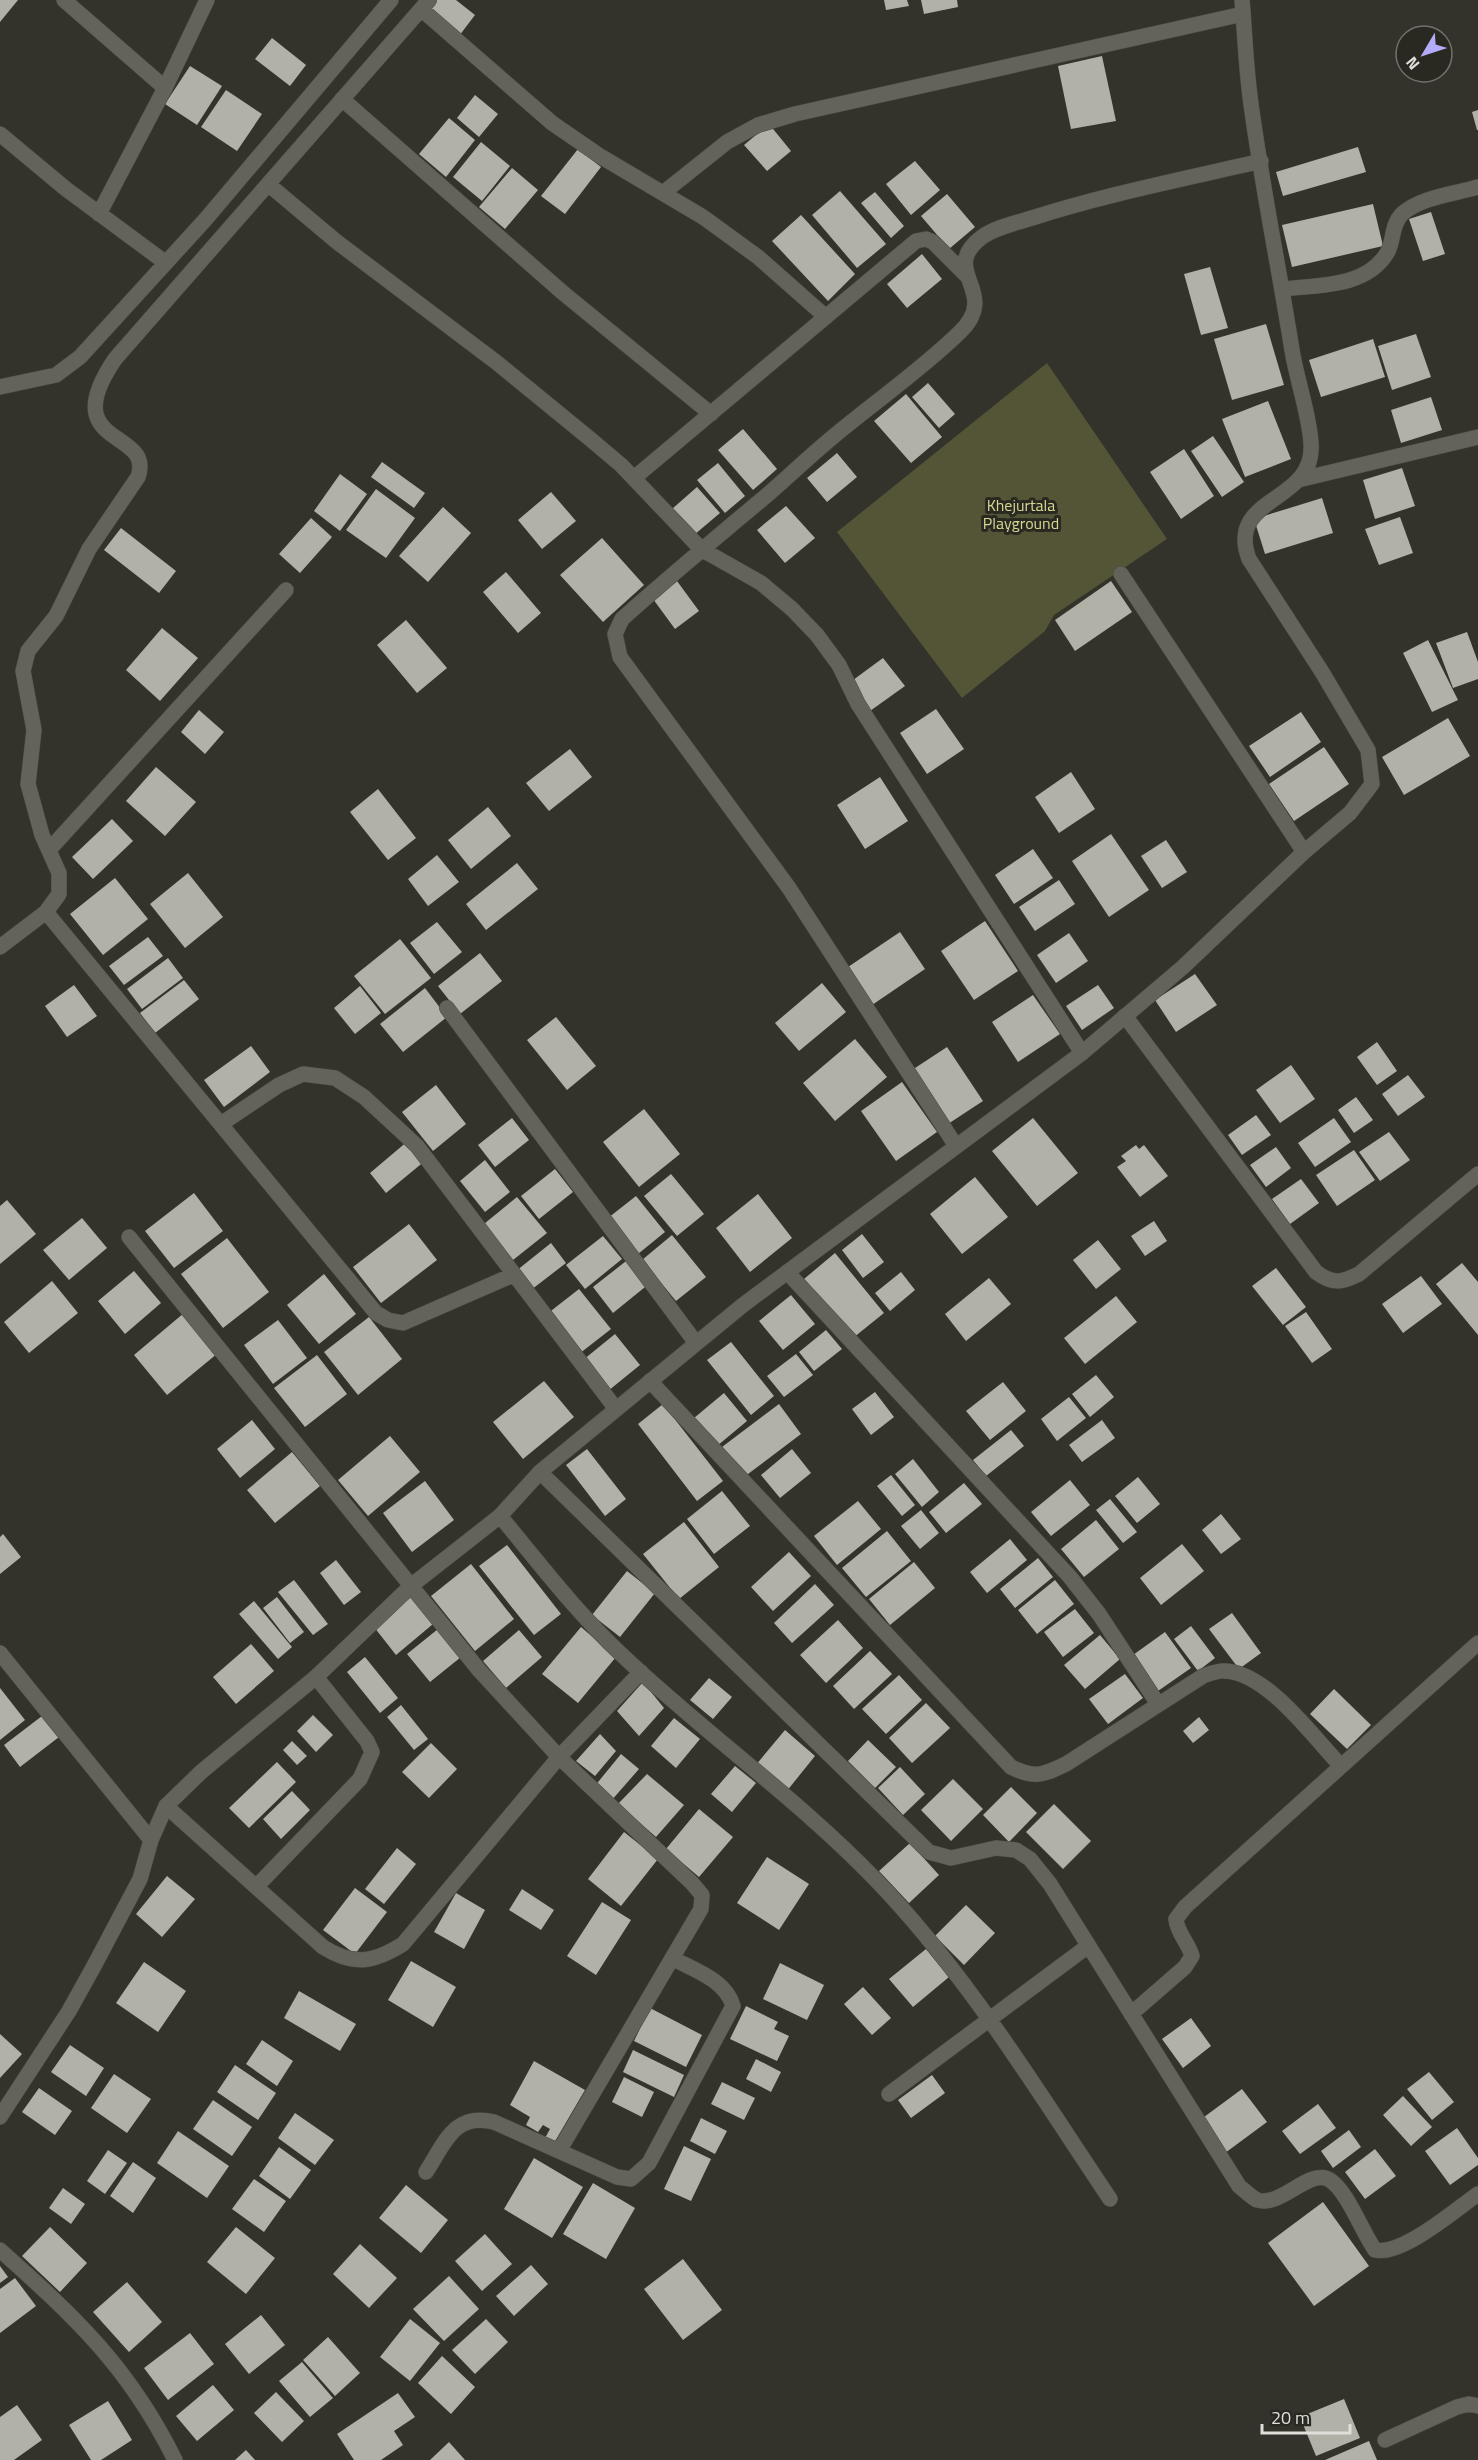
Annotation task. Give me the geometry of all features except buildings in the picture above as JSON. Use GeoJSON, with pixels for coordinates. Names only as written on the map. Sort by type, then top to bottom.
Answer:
{"type":"FeatureCollection","features":[{"type":"Feature","properties":{"kind":"street"},"geometry":{"type":"LineString","coordinates":[[64,0],[165,88]]}},
{"type":"Feature","properties":{"kind":"street"},"geometry":{"type":"LineString","coordinates":[[99,214],[165,88],[207,0]]}},
{"type":"Feature","properties":{"kind":"street"},"geometry":{"type":"LineString","coordinates":[[0,387],[38,381],[66,368],[80,357],[166,263],[391,0]]}},
{"type":"Feature","properties":{"kind":"street"},"geometry":{"type":"LineString","coordinates":[[0,947],[46,912],[59,894],[59,873],[32,804],[28,784],[34,730],[23,671],[28,651],[56,616],[89,549],[138,477],[142,467],[139,456],[100,424],[94,410],[102,378],[115,359],[425,5],[552,123],[600,156],[663,193],[758,257],[826,317]]}},
{"type":"Feature","properties":{"kind":"street"},"geometry":{"type":"LineString","coordinates":[[2,2107],[69,2011],[94,1966],[140,1879],[151,1840],[166,1806],[201,1772],[316,1677],[412,1585],[500,1516],[540,1472],[696,1343],[787,1272],[1082,1053],[1182,967],[1304,852],[1350,813],[1372,784],[1368,750],[1322,672],[1249,559],[1243,544],[1246,525],[1254,514],[1298,480],[1309,464],[1312,444],[1295,372],[1251,103],[1243,7],[795,114],[758,125],[727,142],[663,193]]}},
{"type":"Feature","properties":{"kind":"street"},"geometry":{"type":"LineString","coordinates":[[342,99],[561,292],[711,414]]}},
{"type":"Feature","properties":{"kind":"street"},"geometry":{"type":"LineString","coordinates":[[0,134],[99,214],[166,263]]}},
{"type":"Feature","properties":{"kind":"street"},"geometry":{"type":"LineString","coordinates":[[956,1146],[789,888],[620,657],[615,634],[622,619],[701,549],[833,436],[924,366],[968,324],[976,307],[975,292],[967,276],[964,263],[971,248],[983,236],[1066,207],[1261,161]]}},
{"type":"Feature","properties":{"kind":"street"},"geometry":{"type":"LineString","coordinates":[[268,184],[338,242],[496,362],[590,438],[634,478],[701,549],[761,582],[817,635],[839,665],[858,704],[1082,1053]]}},
{"type":"Feature","properties":{"kind":"street"},"geometry":{"type":"LineString","coordinates":[[1282,289],[1360,277],[1376,267],[1388,252],[1395,226],[1401,215],[1416,205],[1478,187]]}},
{"type":"Feature","properties":{"kind":"street"},"geometry":{"type":"LineString","coordinates":[[634,478],[916,242],[926,239],[933,242],[967,276]]}},
{"type":"Feature","properties":{"kind":"street"},"geometry":{"type":"LineString","coordinates":[[1298,480],[1478,437]]}},
{"type":"Feature","properties":{"kind":"street"},"geometry":{"type":"LineString","coordinates":[[1121,574],[1304,852]]}},
{"type":"Feature","properties":{"kind":"street"},"geometry":{"type":"LineString","coordinates":[[49,850],[286,590]]}},
{"type":"Feature","properties":{"kind":"street"},"geometry":{"type":"LineString","coordinates":[[46,912],[376,1313],[388,1320],[403,1323],[513,1275]]}},
{"type":"Feature","properties":{"kind":"street"},"geometry":{"type":"LineString","coordinates":[[447,1008],[696,1343]]}},
{"type":"Feature","properties":{"kind":"street"},"geometry":{"type":"LineString","coordinates":[[1125,1016],[1316,1272],[1328,1281],[1342,1282],[1359,1274],[1478,1174]]}},
{"type":"Feature","properties":{"kind":"street"},"geometry":{"type":"LineString","coordinates":[[222,1124],[279,1084],[303,1074],[335,1078],[364,1096],[404,1130],[616,1409]]}},
{"type":"Feature","properties":{"kind":"street"},"geometry":{"type":"LineString","coordinates":[[129,1237],[479,1670],[559,1757],[702,1895],[701,1909],[559,2151]]}},
{"type":"Feature","properties":{"kind":"street"},"geometry":{"type":"LineString","coordinates":[[787,1272],[1070,1577],[1099,1614],[1158,1704]]}},
{"type":"Feature","properties":{"kind":"street"},"geometry":{"type":"LineString","coordinates":[[650,1381],[1011,1767],[1026,1774],[1043,1775],[1066,1764],[1203,1676],[1224,1670],[1249,1677],[1268,1689],[1341,1766]]}},
{"type":"Feature","properties":{"kind":"street"},"geometry":{"type":"LineString","coordinates":[[540,1472],[929,1852],[951,1858],[996,1848],[1016,1850],[1030,1859],[1050,1884],[1239,2186],[1256,2199],[1270,2202],[1317,2178],[1329,2179],[1341,2192],[1375,2250],[1385,2253],[1401,2247],[1478,2194]]}},
{"type":"Feature","properties":{"kind":"street"},"geometry":{"type":"LineString","coordinates":[[500,1516],[576,1609],[641,1672],[831,1836],[875,1879],[923,1934],[989,2019],[1110,2199]]}},
{"type":"Feature","properties":{"kind":"street"},"geometry":{"type":"LineString","coordinates":[[1131,2014],[1185,1967],[1192,1956],[1189,1944],[1177,1928],[1176,1919],[1185,1907],[1478,1643]]}},
{"type":"Feature","properties":{"kind":"street"},"geometry":{"type":"LineString","coordinates":[[0,1653],[151,1840]]}},
{"type":"Feature","properties":{"kind":"street"},"geometry":{"type":"LineString","coordinates":[[166,1806],[323,1947],[340,1958],[369,1961],[403,1944],[559,1757],[641,1672]]}},
{"type":"Feature","properties":{"kind":"street"},"geometry":{"type":"LineString","coordinates":[[256,1887],[360,1779],[372,1752],[368,1741],[316,1677]]}},
{"type":"Feature","properties":{"kind":"street"},"geometry":{"type":"LineString","coordinates":[[889,2094],[1088,1946]]}},
{"type":"Feature","properties":{"kind":"street"},"geometry":{"type":"LineString","coordinates":[[426,2172],[454,2129],[468,2120],[480,2118],[494,2122],[617,2177],[631,2179],[649,2163],[733,2006],[729,1993],[720,1984],[672,1958]]}},
{"type":"Feature","properties":{"kind":"street"},"geometry":{"type":"LineString","coordinates":[[0,2250],[106,2350],[140,2394],[175,2460]]}},
{"type":"Feature","properties":{"kind":"street"},"geometry":{"type":"LineString","coordinates":[[1385,2440],[1457,2407],[1469,2404],[1478,2406]]}},
{"type":"Feature","properties":{"kind":"green space","name":"Khejurtala Playground"},"geometry":{"type":"Polygon","coordinates":[[[1047,363],[1167,539],[1054,615],[1045,631],[962,698],[837,532],[1047,363]]]}}]}
